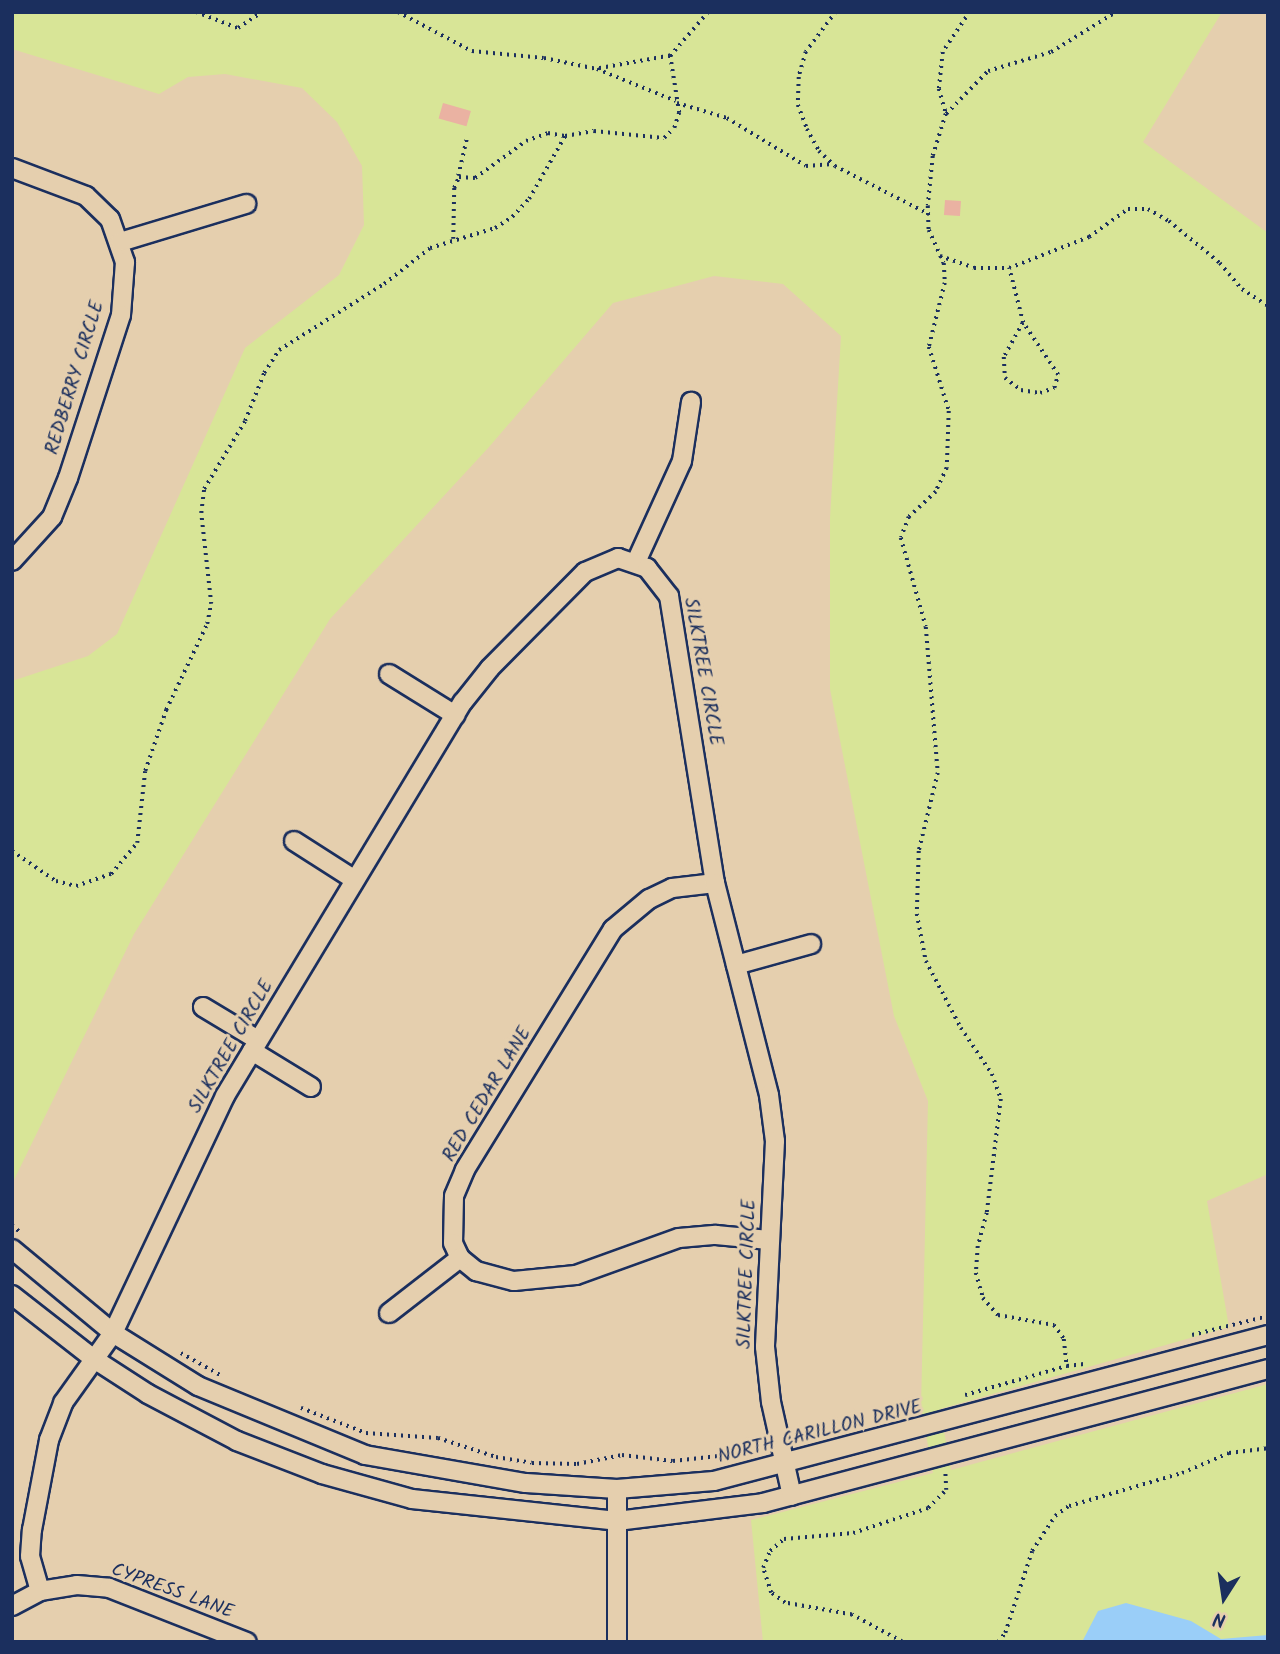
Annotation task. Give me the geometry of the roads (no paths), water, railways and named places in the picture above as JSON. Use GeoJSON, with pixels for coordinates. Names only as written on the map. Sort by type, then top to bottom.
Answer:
{"type":"FeatureCollection","features":[{"type":"Feature","properties":{"kind":"street","name":"REDBERRY CIRCLE"},"geometry":{"type":"LineString","coordinates":[[12,167],[86,196],[110,219],[125,262],[121,315],[68,478],[52,517],[12,561]]}},
{"type":"Feature","properties":{"kind":"street"},"geometry":{"type":"LineString","coordinates":[[120,242],[246,204]]}},
{"type":"Feature","properties":{"kind":"street"},"geometry":{"type":"LineString","coordinates":[[636,562],[682,461],[691,402]]}},
{"type":"Feature","properties":{"kind":"street","name":"SILKTREE CIRCLE"},"geometry":{"type":"LineString","coordinates":[[40,1591],[31,1543],[49,1440],[63,1404],[113,1333],[225,1096],[455,715],[490,668],[585,572],[618,558],[636,562],[659,580],[669,596],[715,883],[769,1096],[775,1140],[765,1347],[771,1402],[792,1496]]}},
{"type":"Feature","properties":{"kind":"street"},"geometry":{"type":"LineString","coordinates":[[389,674],[455,715]]}},
{"type":"Feature","properties":{"kind":"street"},"geometry":{"type":"LineString","coordinates":[[294,841],[355,880]]}},
{"type":"Feature","properties":{"kind":"street","name":"RED CEDAR LANE"},"geometry":{"type":"LineString","coordinates":[[460,1258],[451,1226],[454,1196],[465,1170],[614,929],[649,899],[672,888],[715,883]]}},
{"type":"Feature","properties":{"kind":"street"},"geometry":{"type":"LineString","coordinates":[[736,965],[811,944]]}},
{"type":"Feature","properties":{"kind":"street"},"geometry":{"type":"LineString","coordinates":[[203,1007],[311,1087]]}},
{"type":"Feature","properties":{"kind":"street"},"geometry":{"type":"LineString","coordinates":[[389,1313],[460,1258],[494,1278],[514,1281],[576,1275],[680,1238],[716,1235],[769,1240]]}},
{"type":"Feature","properties":{"kind":"street","name":"NORTH CARILLON DRIVE"},"geometry":{"type":"LineString","coordinates":[[12,1249],[113,1333],[198,1386],[365,1455],[446,1472],[617,1489],[714,1481],[785,1466],[1268,1335]]}},
{"type":"Feature","properties":{"kind":"street"},"geometry":{"type":"LineString","coordinates":[[12,1295],[94,1359],[148,1394],[237,1441],[322,1474],[412,1499],[617,1521],[792,1496],[1268,1369]]}},
{"type":"Feature","properties":{"kind":"street"},"geometry":{"type":"LineString","coordinates":[[617,1489],[617,1642]]}},
{"type":"Feature","properties":{"kind":"street","name":"CYPRESS LANE"},"geometry":{"type":"LineString","coordinates":[[12,1606],[40,1591],[77,1585],[109,1588],[247,1642]]}},
{"type":"Feature","properties":{"kind":"water"},"geometry":{"type":"Polygon","coordinates":[[[1126,1603],[1191,1621],[1221,1639],[1268,1635],[1268,1642],[1082,1642],[1098,1611],[1126,1603]]]}}]}
